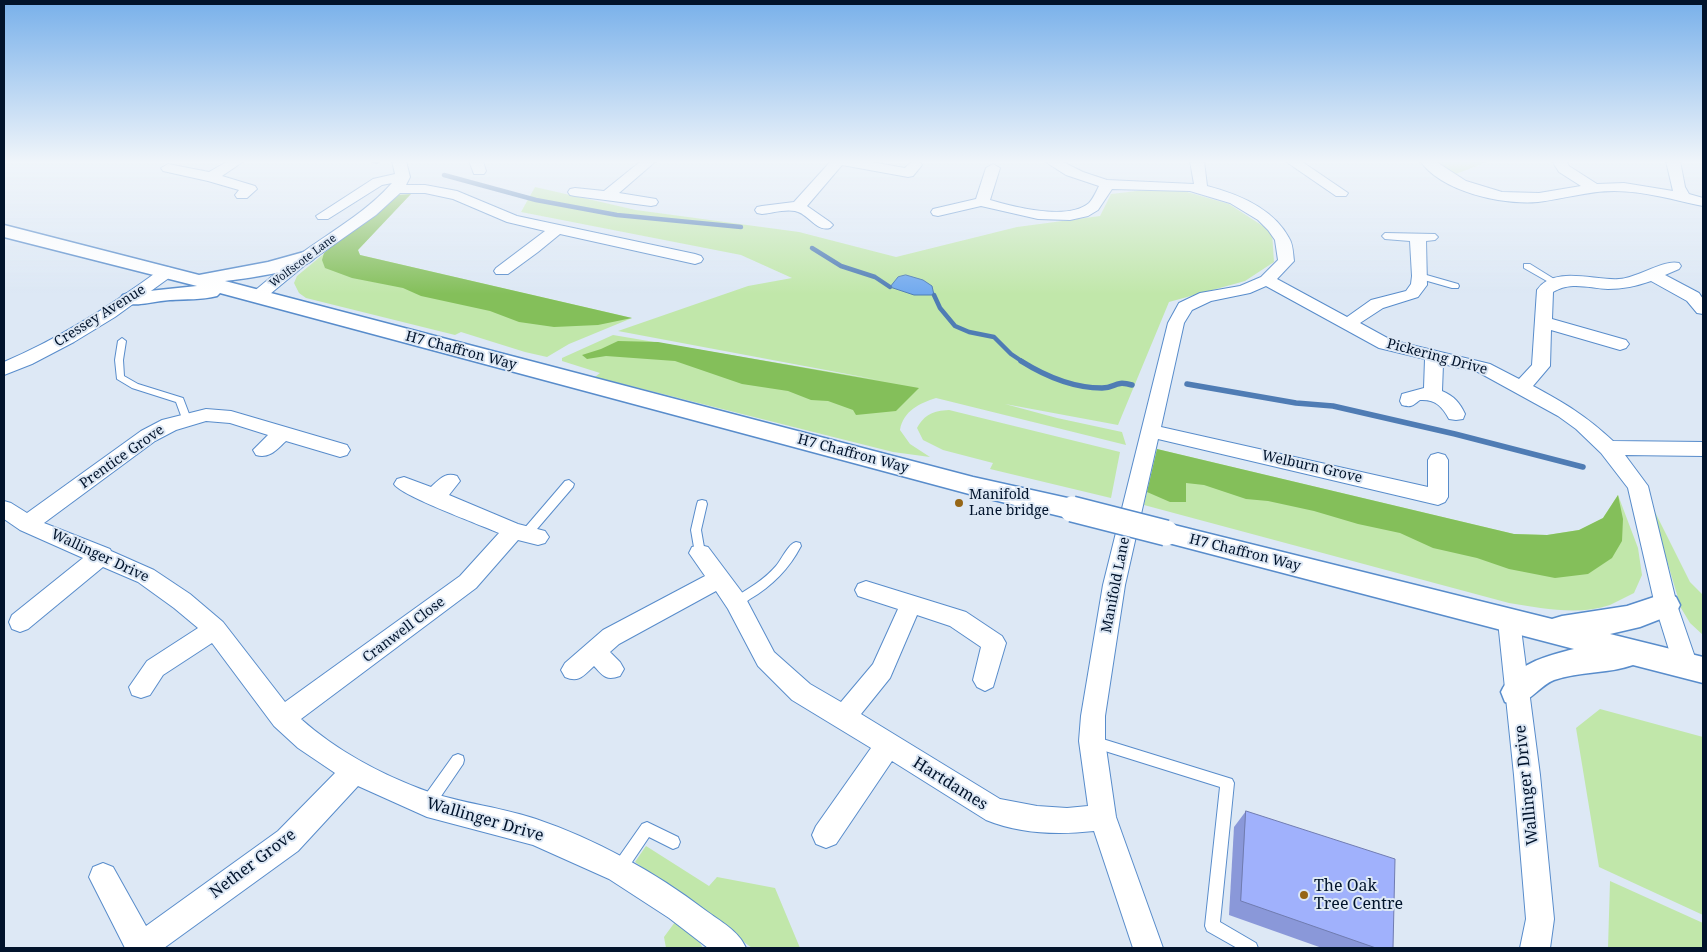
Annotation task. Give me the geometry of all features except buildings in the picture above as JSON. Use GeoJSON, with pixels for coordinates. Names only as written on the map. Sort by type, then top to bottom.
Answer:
{"type":"FeatureCollection","features":[{"type":"Feature","properties":{"kind":"street"},"geometry":{"type":"LineString","coordinates":[[323,216],[340,205]]}},
{"type":"Feature","properties":{"kind":"street","name":"Wolfscote Lane"},"geometry":{"type":"LineString","coordinates":[[258,296],[304,258],[378,205]]}},
{"type":"Feature","properties":{"kind":"street"},"geometry":{"type":"LineString","coordinates":[[481,205],[512,219],[555,230],[695,259]]}},
{"type":"Feature","properties":{"kind":"street"},"geometry":{"type":"LineString","coordinates":[[945,213],[970,205]]}},
{"type":"Feature","properties":{"kind":"street"},"geometry":{"type":"LineString","coordinates":[[993,205],[1015,212],[1041,215],[1064,215],[1084,212],[1095,205]]}},
{"type":"Feature","properties":{"kind":"street"},"geometry":{"type":"LineString","coordinates":[[1246,205],[1266,220],[1283,239],[1286,261],[1267,280]]}},
{"type":"Feature","properties":{"kind":"street"},"geometry":{"type":"LineString","coordinates":[[762,210],[782,206],[799,206],[810,211],[825,225]]}},
{"type":"Feature","properties":{"kind":"street"},"geometry":{"type":"LineString","coordinates":[[504,265],[533,249],[555,230]]}},
{"type":"Feature","properties":{"kind":"street","name":"H7 Chaffron Way"},"geometry":{"type":"LineString","coordinates":[[4,231],[167,272],[973,486],[1166,533],[1695,668]]}},
{"type":"Feature","properties":{"kind":"street"},"geometry":{"type":"LineString","coordinates":[[1348,324],[1377,304],[1412,294],[1419,285],[1424,237],[1390,236]]}},
{"type":"Feature","properties":{"kind":"street"},"geometry":{"type":"LineString","coordinates":[[652,266],[662,252]]}},
{"type":"Feature","properties":{"kind":"street"},"geometry":{"type":"LineString","coordinates":[[192,280],[264,270],[304,258]]}},
{"type":"Feature","properties":{"kind":"street"},"geometry":{"type":"LineString","coordinates":[[1522,387],[1541,366],[1545,290],[1555,282],[1580,280],[1614,284],[1630,282],[1673,266]]}},
{"type":"Feature","properties":{"kind":"street","name":"Cressey Avenue"},"geometry":{"type":"LineString","coordinates":[[4,369],[47,350],[83,330],[130,300],[167,272]]}},
{"type":"Feature","properties":{"kind":"street"},"geometry":{"type":"LineString","coordinates":[[1652,275],[1692,297],[1703,309]]}},
{"type":"Feature","properties":{"kind":"street","name":"Pickering Drive"},"geometry":{"type":"LineString","coordinates":[[1267,280],[1385,344],[1484,368],[1565,411],[1583,424],[1608,448],[1638,486],[1666,605],[1695,668]]}},
{"type":"Feature","properties":{"kind":"street","name":"Manifold Lane"},"geometry":{"type":"LineString","coordinates":[[1148,948],[1103,817],[1092,741],[1094,716],[1114,585],[1176,323],[1185,307],[1206,297],[1244,290],[1267,280]]}},
{"type":"Feature","properties":{"kind":"street"},"geometry":{"type":"LineString","coordinates":[[130,300],[168,294],[238,291]]}},
{"type":"Feature","properties":{"kind":"street"},"geometry":{"type":"LineString","coordinates":[[1542,322],[1621,343]]}},
{"type":"Feature","properties":{"kind":"street"},"geometry":{"type":"LineString","coordinates":[[1433,394],[1434,357]]}},
{"type":"Feature","properties":{"kind":"street"},"geometry":{"type":"LineString","coordinates":[[1409,401],[1409,398],[1416,394],[1433,394],[1450,404],[1456,414]]}},
{"type":"Feature","properties":{"kind":"street","name":"Prentice Grove"},"geometry":{"type":"LineString","coordinates":[[27,524],[148,436],[168,425],[186,419],[206,415],[231,418],[340,450]]}},
{"type":"Feature","properties":{"kind":"street","name":"Welburn Grove"},"geometry":{"type":"LineString","coordinates":[[1151,431],[1438,496],[1438,460]]}},
{"type":"Feature","properties":{"kind":"street"},"geometry":{"type":"LineString","coordinates":[[263,450],[283,433]]}},
{"type":"Feature","properties":{"kind":"street"},"geometry":{"type":"LineString","coordinates":[[1608,448],[1703,449]]}},
{"type":"Feature","properties":{"kind":"street"},"geometry":{"type":"LineString","coordinates":[[433,498],[450,481]]}},
{"type":"Feature","properties":{"kind":"street"},"geometry":{"type":"LineString","coordinates":[[404,484],[433,498],[526,534]]}},
{"type":"Feature","properties":{"kind":"street","name":"Wallinger Drive"},"geometry":{"type":"LineString","coordinates":[[4,509],[27,524],[102,555],[146,576],[182,601],[215,628],[283,718],[307,740],[354,770],[428,804],[535,832],[619,869],[679,908],[731,948]]}},
{"type":"Feature","properties":{"kind":"street","name":"Cranwell Close"},"geometry":{"type":"LineString","coordinates":[[283,718],[468,582],[526,534]]}},
{"type":"Feature","properties":{"kind":"street","name":"Hartdames"},"geometry":{"type":"LineString","coordinates":[[700,553],[736,602],[766,659],[801,692],[995,811],[1037,819],[1067,821],[1103,817]]}},
{"type":"Feature","properties":{"kind":"street"},"geometry":{"type":"LineString","coordinates":[[20,622],[102,555]]}},
{"type":"Feature","properties":{"kind":"street"},"geometry":{"type":"LineString","coordinates":[[573,670],[611,637],[719,578]]}},
{"type":"Feature","properties":{"kind":"street"},"geometry":{"type":"LineString","coordinates":[[866,590],[958,619],[994,643],[985,680]]}},
{"type":"Feature","properties":{"kind":"street"},"geometry":{"type":"LineString","coordinates":[[844,717],[882,671],[911,604]]}},
{"type":"Feature","properties":{"kind":"street"},"geometry":{"type":"LineString","coordinates":[[1547,630],[1610,624],[1643,615],[1666,605]]}},
{"type":"Feature","properties":{"kind":"street","name":"Wallinger Drive"},"geometry":{"type":"LineString","coordinates":[[1509,621],[1527,775],[1540,918],[1534,948]]}},
{"type":"Feature","properties":{"kind":"street"},"geometry":{"type":"LineString","coordinates":[[141,687],[155,668],[215,628]]}},
{"type":"Feature","properties":{"kind":"street"},"geometry":{"type":"LineString","coordinates":[[595,652],[612,669]]}},
{"type":"Feature","properties":{"kind":"street"},"geometry":{"type":"LineString","coordinates":[[1516,692],[1543,670],[1582,660],[1638,655]]}},
{"type":"Feature","properties":{"kind":"street"},"geometry":{"type":"LineString","coordinates":[[826,835],[888,746]]}},
{"type":"Feature","properties":{"kind":"street","name":"Nether Grove"},"geometry":{"type":"LineString","coordinates":[[103,878],[141,948],[288,841],[354,770]]}},
{"type":"Feature","properties":{"kind":"lane"},"geometry":{"type":"LineString","coordinates":[[1527,266],[1555,282]]}},
{"type":"Feature","properties":{"kind":"lane"},"geometry":{"type":"LineString","coordinates":[[1420,276],[1456,286]]}},
{"type":"Feature","properties":{"kind":"lane"},"geometry":{"type":"LineString","coordinates":[[122,342],[119,360],[120,376],[134,386],[180,400],[186,419]]}},
{"type":"Feature","properties":{"kind":"lane"},"geometry":{"type":"LineString","coordinates":[[526,534],[569,484]]}},
{"type":"Feature","properties":{"kind":"lane","name":"Hartdames"},"geometry":{"type":"LineString","coordinates":[[700,553],[696,530],[702,504]]}},
{"type":"Feature","properties":{"kind":"lane"},"geometry":{"type":"LineString","coordinates":[[736,602],[760,587],[783,568],[796,546]]}},
{"type":"Feature","properties":{"kind":"lane"},"geometry":{"type":"LineString","coordinates":[[1092,741],[1227,783],[1212,926],[1251,948]]}},
{"type":"Feature","properties":{"kind":"lane"},"geometry":{"type":"LineString","coordinates":[[428,804],[458,760]]}},
{"type":"Feature","properties":{"kind":"lane"},"geometry":{"type":"LineString","coordinates":[[619,869],[647,829],[673,842]]}},
{"type":"Feature","properties":{"kind":"green space"},"geometry":{"type":"Polygon","coordinates":[[[382,205],[392,205],[390,215],[358,250],[360,255],[632,318],[569,344],[547,357],[461,332],[455,335],[306,298],[299,293],[294,283],[297,276],[382,205]]]}},
{"type":"Feature","properties":{"kind":"green space"},"geometry":{"type":"Polygon","coordinates":[[[382,205],[400,205],[358,250],[360,255],[632,318],[598,325],[554,327],[519,322],[490,311],[421,296],[403,288],[352,278],[325,268],[322,260],[324,253],[382,205]]]}},
{"type":"Feature","properties":{"kind":"green space"},"geometry":{"type":"Polygon","coordinates":[[[525,205],[616,205],[636,210],[799,232],[896,257],[1017,227],[1100,216],[1105,205],[1231,205],[1272,232],[1274,262],[1245,281],[1169,302],[1118,425],[1005,404],[1057,418],[1122,432],[1126,445],[936,398],[918,405],[908,413],[900,430],[910,444],[930,457],[893,452],[595,377],[600,373],[562,361],[562,358],[613,335],[879,380],[618,331],[748,286],[792,278],[741,255],[521,212],[525,205]]]}},
{"type":"Feature","properties":{"kind":"green space"},"geometry":{"type":"Polygon","coordinates":[[[618,341],[658,342],[919,388],[896,411],[856,415],[853,410],[828,401],[811,400],[788,391],[742,384],[675,361],[606,356],[587,359],[582,355],[618,341]]]}},
{"type":"Feature","properties":{"kind":"green space"},"geometry":{"type":"Polygon","coordinates":[[[949,410],[1120,452],[1111,498],[990,469],[993,463],[943,450],[923,440],[917,428],[923,419],[934,412],[949,410]]]}},
{"type":"Feature","properties":{"kind":"green space"},"geometry":{"type":"Polygon","coordinates":[[[1157,449],[1514,534],[1547,535],[1579,530],[1603,518],[1618,495],[1638,548],[1642,575],[1634,593],[1610,605],[1598,608],[1572,611],[1509,603],[1144,505],[1157,449]]]}},
{"type":"Feature","properties":{"kind":"green space"},"geometry":{"type":"Polygon","coordinates":[[[1157,449],[1514,534],[1547,535],[1579,530],[1603,518],[1618,495],[1623,519],[1622,541],[1612,558],[1588,574],[1555,578],[1509,569],[1477,558],[1433,548],[1400,533],[1358,524],[1314,511],[1268,501],[1246,499],[1204,485],[1186,483],[1186,502],[1170,502],[1147,492],[1157,449]]]}},
{"type":"Feature","properties":{"kind":"green space"},"geometry":{"type":"Polygon","coordinates":[[[1649,500],[1690,582],[1703,595],[1703,635],[1690,623],[1681,608],[1649,500]]]}},
{"type":"Feature","properties":{"kind":"green space"},"geometry":{"type":"Polygon","coordinates":[[[1600,709],[1703,737],[1703,915],[1599,867],[1576,728],[1600,709]]]}},
{"type":"Feature","properties":{"kind":"green space"},"geometry":{"type":"Polygon","coordinates":[[[646,846],[709,886],[717,877],[775,888],[800,948],[752,948],[635,862],[646,846]]]}},
{"type":"Feature","properties":{"kind":"green space"},"geometry":{"type":"Polygon","coordinates":[[[1610,881],[1703,923],[1703,948],[1608,948],[1610,881]]]}},
{"type":"Feature","properties":{"kind":"green space"},"geometry":{"type":"Polygon","coordinates":[[[675,922],[696,937],[703,948],[666,948],[664,937],[675,922]]]}},
{"type":"Feature","properties":{"kind":"water"},"geometry":{"type":"Polygon","coordinates":[[[906,275],[923,280],[932,286],[934,295],[914,295],[890,287],[898,277],[906,275]]]}},
{"type":"Feature","properties":{"kind":"waterway"},"geometry":{"type":"LineString","coordinates":[[565,205],[617,215],[741,227]]}},
{"type":"Feature","properties":{"kind":"waterway"},"geometry":{"type":"LineString","coordinates":[[812,248],[841,266],[875,277],[890,287]]}},
{"type":"Feature","properties":{"kind":"waterway"},"geometry":{"type":"LineString","coordinates":[[934,295],[940,308],[955,326],[969,332],[994,337],[1011,354],[1023,362]]}},
{"type":"Feature","properties":{"kind":"waterway"},"geometry":{"type":"LineString","coordinates":[[1021,361],[1040,372],[1080,386],[1107,388],[1122,383],[1132,385]]}},
{"type":"Feature","properties":{"kind":"waterway"},"geometry":{"type":"LineString","coordinates":[[1187,384],[1296,403],[1333,406],[1455,434],[1583,467]]}},
{"type":"Feature","properties":{"kind":"place","name":"Manifold Lane bridge"},"geometry":{"type":"Point","coordinates":[959,503]}},
{"type":"Feature","properties":{"kind":"place","name":"The Oak Tree Centre"},"geometry":{"type":"Point","coordinates":[1304,895]}}]}
